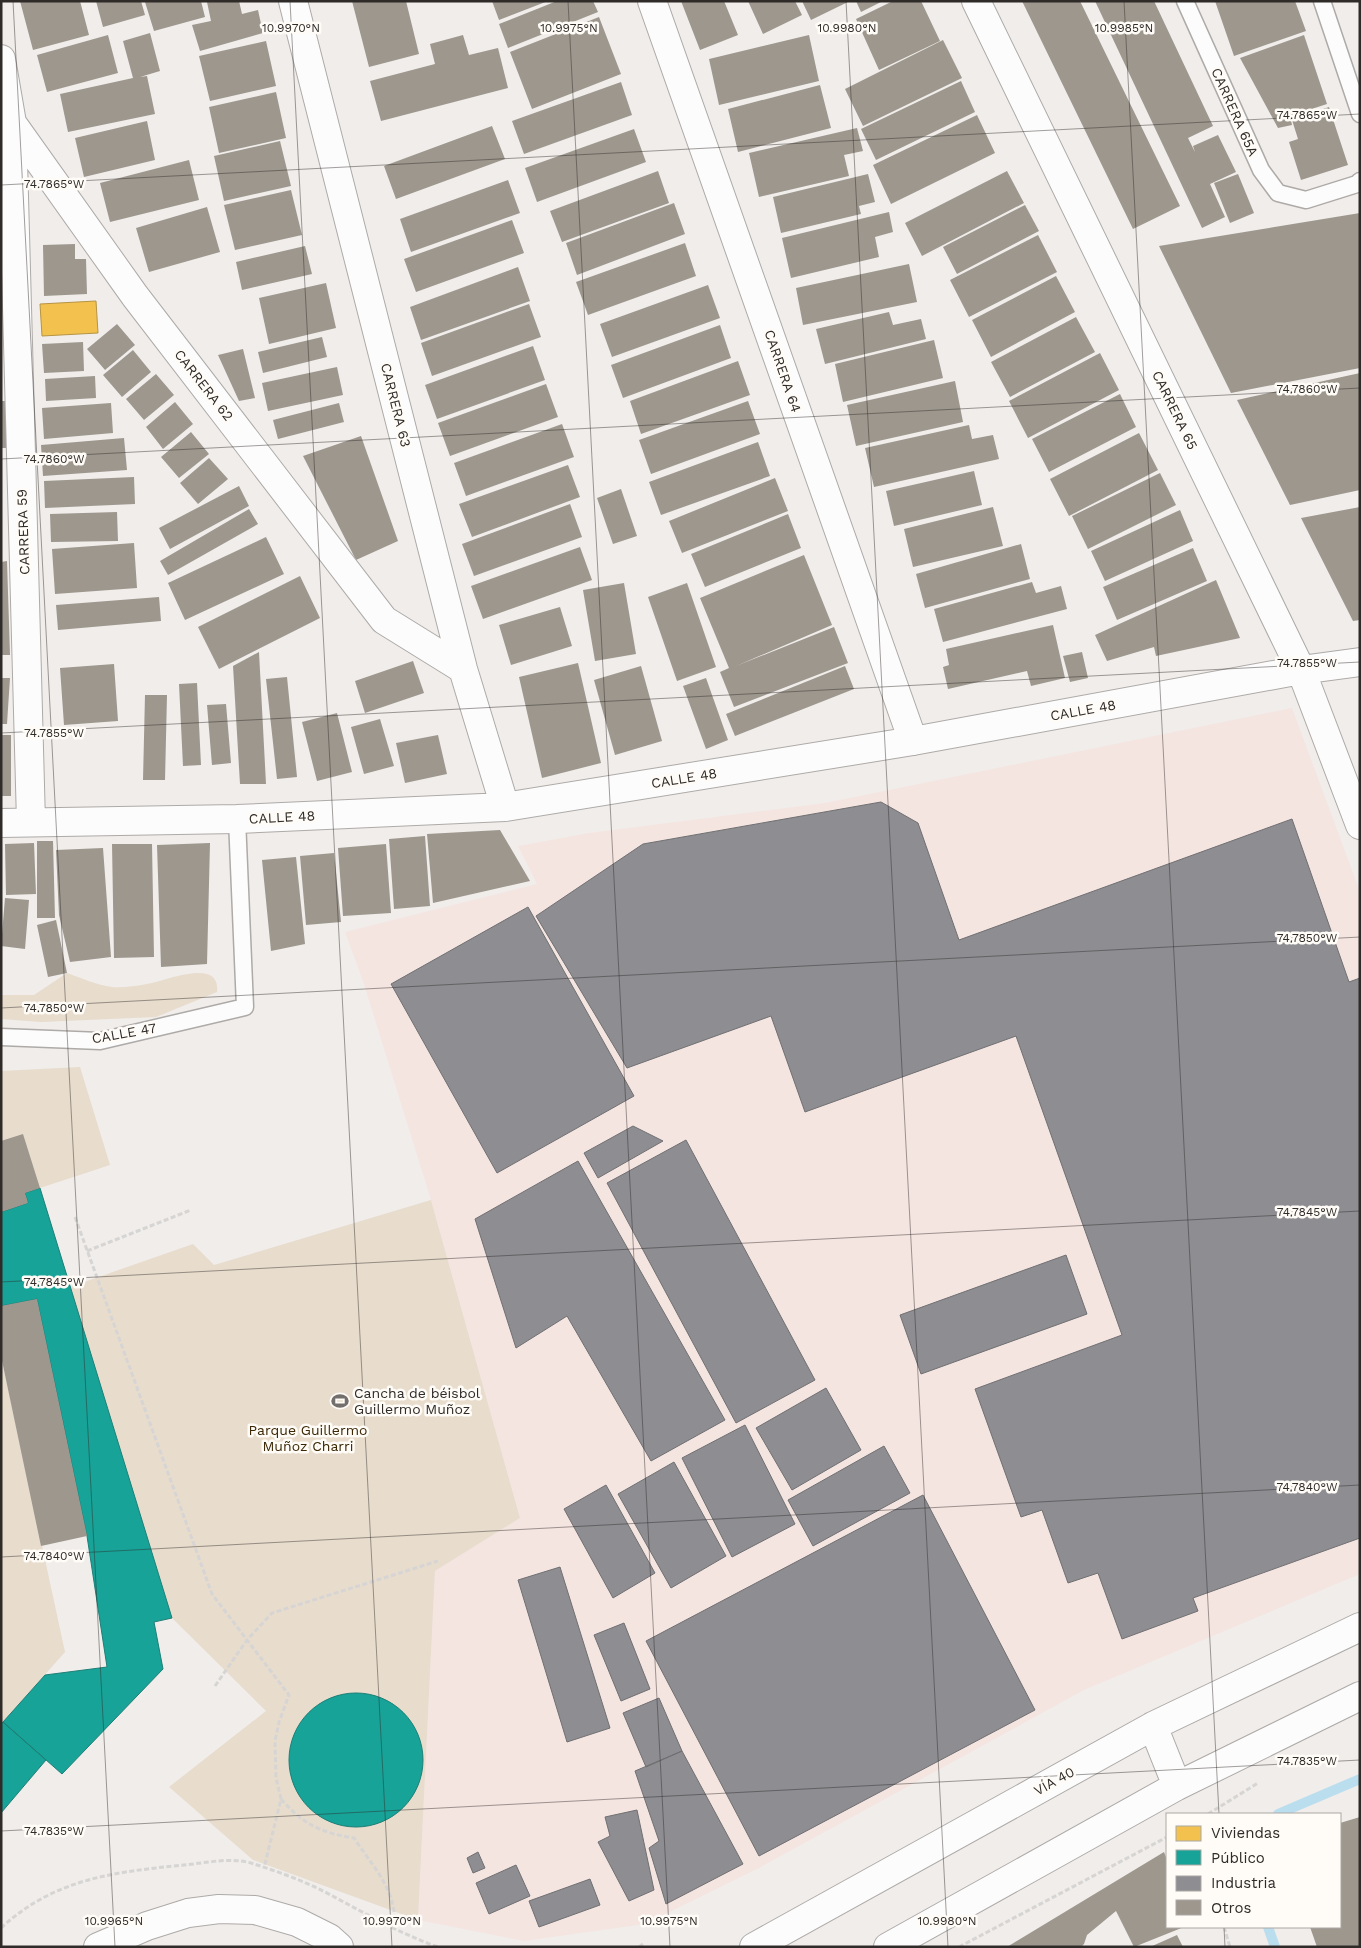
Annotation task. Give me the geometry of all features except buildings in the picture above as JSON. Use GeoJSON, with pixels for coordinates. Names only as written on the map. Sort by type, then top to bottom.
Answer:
{"type":"FeatureCollection","features":[{"type":"Feature","properties":{"kind":"main road","name":"CARRERA 63"},"geometry":{"type":"LineString","coordinates":[[293,1],[463,669],[505,807]]}},
{"type":"Feature","properties":{"kind":"main road","name":"CARRERA 64"},"geometry":{"type":"LineString","coordinates":[[652,1],[914,741]]}},
{"type":"Feature","properties":{"kind":"main road","name":"CARRERA 65"},"geometry":{"type":"LineString","coordinates":[[976,1],[1301,670],[1360,825]]}},
{"type":"Feature","properties":{"kind":"main road","name":"CARRERA 62"},"geometry":{"type":"LineString","coordinates":[[1,59],[12,123],[135,296],[384,620],[463,669]]}},
{"type":"Feature","properties":{"kind":"main road","name":"CARRERA 59"},"geometry":{"type":"LineString","coordinates":[[12,123],[31,822]]}},
{"type":"Feature","properties":{"kind":"main road","name":"CALLE 48"},"geometry":{"type":"LineString","coordinates":[[1,823],[237,819],[505,807],[914,741],[1301,670],[1360,662]]}},
{"type":"Feature","properties":{"kind":"main road","name":"VÍA 40"},"geometry":{"type":"LineString","coordinates":[[754,1946],[1153,1726],[1360,1627]]}},
{"type":"Feature","properties":{"kind":"main road"},"geometry":{"type":"LineString","coordinates":[[888,1947],[1177,1786],[1360,1696]]}},
{"type":"Feature","properties":{"kind":"main road"},"geometry":{"type":"LineString","coordinates":[[1153,1726],[1177,1786]]}},
{"type":"Feature","properties":{"kind":"main road"},"geometry":{"type":"LineString","coordinates":[[98,1947],[147,1926],[188,1913],[219,1909],[256,1910],[297,1922],[329,1938],[339,1947]]}},
{"type":"Feature","properties":{"kind":"lane","name":"CARRERA 65A"},"geometry":{"type":"LineString","coordinates":[[1185,1],[1261,170],[1278,193],[1306,200],[1359,182]]}},
{"type":"Feature","properties":{"kind":"lane"},"geometry":{"type":"LineString","coordinates":[[1322,1],[1360,114]]}},
{"type":"Feature","properties":{"kind":"lane","name":"CALLE 47"},"geometry":{"type":"LineString","coordinates":[[1,1037],[100,1040],[245,1007],[237,819]]}},
{"type":"Feature","properties":{"kind":"path"},"geometry":{"type":"LineString","coordinates":[[87,1251],[191,1210]]}},
{"type":"Feature","properties":{"kind":"path"},"geometry":{"type":"LineString","coordinates":[[75,1218],[212,1594],[289,1695],[279,1722],[276,1742],[276,1778],[281,1799],[264,1868]]}},
{"type":"Feature","properties":{"kind":"path"},"geometry":{"type":"LineString","coordinates":[[215,1686],[247,1640],[272,1613],[438,1561]]}},
{"type":"Feature","properties":{"kind":"path"},"geometry":{"type":"LineString","coordinates":[[281,1799],[295,1814],[313,1827],[334,1835],[354,1838],[390,1891],[396,1916],[394,1930]]}},
{"type":"Feature","properties":{"kind":"path"},"geometry":{"type":"LineString","coordinates":[[959,1947],[1166,1838]]}},
{"type":"Feature","properties":{"kind":"path"},"geometry":{"type":"LineString","coordinates":[[1224,1928],[1230,1947]]}},
{"type":"Feature","properties":{"kind":"path"},"geometry":{"type":"LineString","coordinates":[[639,1947],[643,1944]]}},
{"type":"Feature","properties":{"kind":"shaded area"},"geometry":{"type":"Polygon","coordinates":[[[1292,708],[1360,892],[1360,1574],[1084,1690],[759,1868],[645,1924],[524,1941],[418,1920],[435,1571],[520,1518],[431,1200],[363,981],[345,932],[537,884],[518,846],[589,833],[825,803],[1292,708]]]}},
{"type":"Feature","properties":{"kind":"green space"},"geometry":{"type":"Polygon","coordinates":[[[67,973],[106,986],[129,987],[177,976],[201,973],[210,975],[216,981],[217,992],[156,1017],[41,1022],[1,1019],[1,995],[34,995],[67,973]]]}},
{"type":"Feature","properties":{"kind":"green space"},"geometry":{"type":"Polygon","coordinates":[[[80,1067],[110,1165],[40,1188],[1,1141],[1,1071],[80,1067]]]}},
{"type":"Feature","properties":{"kind":"green space","name":"Parque Guillermo Muñoz Charri"},"geometry":{"type":"Polygon","coordinates":[[[431,1200],[520,1518],[435,1571],[418,1920],[253,1860],[169,1787],[266,1711],[172,1618],[70,1287],[193,1244],[214,1265],[431,1200]]]}},
{"type":"Feature","properties":{"kind":"green space"},"geometry":{"type":"Polygon","coordinates":[[[1,1356],[65,1652],[1,1724],[1,1356]]]}},
{"type":"Feature","properties":{"kind":"waterway"},"geometry":{"type":"LineString","coordinates":[[1280,1813],[1360,1779]]}},
{"type":"Feature","properties":{"kind":"waterway"},"geometry":{"type":"LineString","coordinates":[[1268,1928],[1275,1947]]}},
{"type":"Feature","properties":{"kind":"place","name":"Cancha de béisbol Guillermo Muñoz"},"geometry":{"type":"Point","coordinates":[340,1401]}}]}
